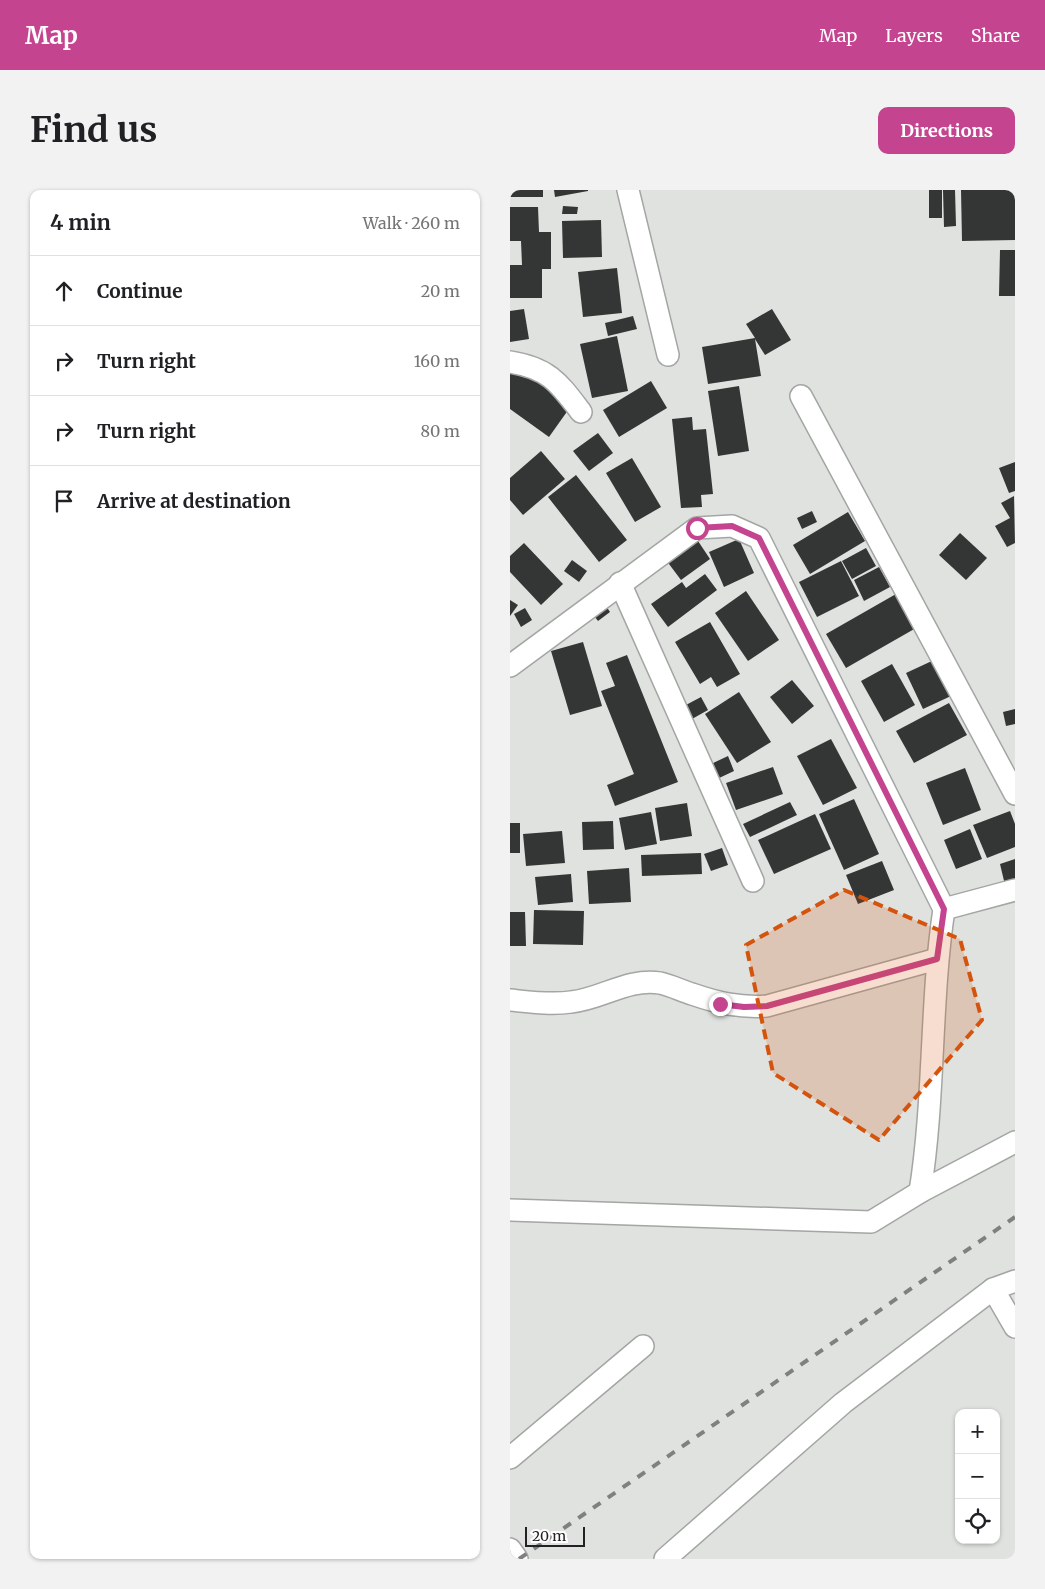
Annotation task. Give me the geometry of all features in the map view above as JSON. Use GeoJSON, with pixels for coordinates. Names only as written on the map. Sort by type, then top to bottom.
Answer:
{"type":"FeatureCollection","features":[{"type":"Feature","properties":{"kind":"street"},"geometry":{"type":"LineString","coordinates":[[628,190],[668,355]]}},
{"type":"Feature","properties":{"kind":"street"},"geometry":{"type":"LineString","coordinates":[[510,362],[537,368],[557,381],[581,412]]}},
{"type":"Feature","properties":{"kind":"street"},"geometry":{"type":"LineString","coordinates":[[801,396],[1015,794]]}},
{"type":"Feature","properties":{"kind":"street"},"geometry":{"type":"LineString","coordinates":[[510,666],[697,528],[732,526],[759,538],[944,909],[937,959],[927,1149],[920,1192]]}},
{"type":"Feature","properties":{"kind":"street"},"geometry":{"type":"LineString","coordinates":[[620,583],[753,881]]}},
{"type":"Feature","properties":{"kind":"street"},"geometry":{"type":"LineString","coordinates":[[944,909],[1015,890]]}},
{"type":"Feature","properties":{"kind":"street"},"geometry":{"type":"LineString","coordinates":[[510,1000],[537,1003],[572,1002],[598,996],[627,984],[660,983],[720,1004],[744,1007],[767,1006],[937,959]]}},
{"type":"Feature","properties":{"kind":"street"},"geometry":{"type":"LineString","coordinates":[[510,1210],[871,1222],[920,1192],[1015,1142]]}},
{"type":"Feature","properties":{"kind":"street"},"geometry":{"type":"LineString","coordinates":[[665,1559],[844,1403],[993,1289],[1015,1281]]}},
{"type":"Feature","properties":{"kind":"street"},"geometry":{"type":"LineString","coordinates":[[993,1289],[1015,1326]]}},
{"type":"Feature","properties":{"kind":"street"},"geometry":{"type":"LineString","coordinates":[[510,1458],[643,1346]]}},
{"type":"Feature","properties":{"kind":"street"},"geometry":{"type":"LineString","coordinates":[[510,1549],[516,1559]]}},
{"type":"Feature","properties":{"kind":"highlighted area"},"geometry":{"type":"Polygon","coordinates":[[[844,890],[960,939],[982,1020],[879,1140],[773,1073],[746,945],[844,890]]]}},
{"type":"Feature","properties":{"kind":"building"},"geometry":{"type":"Polygon","coordinates":[[[510,190],[543,190],[543,197],[510,197],[510,190]]]}},
{"type":"Feature","properties":{"kind":"building"},"geometry":{"type":"Polygon","coordinates":[[[554,190],[588,190],[588,191],[555,197],[554,190]]]}},
{"type":"Feature","properties":{"kind":"building"},"geometry":{"type":"Polygon","coordinates":[[[929,190],[942,190],[942,218],[929,218],[929,190]]]}},
{"type":"Feature","properties":{"kind":"building"},"geometry":{"type":"Polygon","coordinates":[[[943,190],[955,190],[956,226],[944,227],[943,190]]]}},
{"type":"Feature","properties":{"kind":"building"},"geometry":{"type":"Polygon","coordinates":[[[961,190],[1015,190],[1015,240],[962,241],[961,190]]]}},
{"type":"Feature","properties":{"kind":"building"},"geometry":{"type":"Polygon","coordinates":[[[563,206],[578,207],[577,214],[562,214],[563,206]]]}},
{"type":"Feature","properties":{"kind":"building"},"geometry":{"type":"Polygon","coordinates":[[[510,207],[538,207],[539,232],[551,232],[551,269],[542,269],[542,298],[510,298],[510,265],[522,265],[521,241],[510,241],[510,207]]]}},
{"type":"Feature","properties":{"kind":"building"},"geometry":{"type":"Polygon","coordinates":[[[601,220],[602,257],[563,258],[562,221],[601,220]]]}},
{"type":"Feature","properties":{"kind":"building"},"geometry":{"type":"Polygon","coordinates":[[[1000,250],[1015,250],[1015,296],[999,296],[1000,250]]]}},
{"type":"Feature","properties":{"kind":"building"},"geometry":{"type":"Polygon","coordinates":[[[617,268],[622,313],[583,317],[578,272],[617,268]]]}},
{"type":"Feature","properties":{"kind":"building"},"geometry":{"type":"Polygon","coordinates":[[[524,309],[529,339],[510,342],[510,311],[524,309]]]}},
{"type":"Feature","properties":{"kind":"building"},"geometry":{"type":"Polygon","coordinates":[[[772,309],[791,340],[765,355],[755,339],[761,376],[708,384],[702,347],[755,338],[746,324],[772,309]]]}},
{"type":"Feature","properties":{"kind":"building"},"geometry":{"type":"Polygon","coordinates":[[[633,316],[637,329],[608,336],[605,323],[633,316]]]}},
{"type":"Feature","properties":{"kind":"building"},"geometry":{"type":"Polygon","coordinates":[[[617,336],[628,391],[592,398],[580,344],[617,336]]]}},
{"type":"Feature","properties":{"kind":"building"},"geometry":{"type":"Polygon","coordinates":[[[510,363],[571,406],[549,437],[510,409],[510,363]]]}},
{"type":"Feature","properties":{"kind":"building"},"geometry":{"type":"Polygon","coordinates":[[[651,381],[667,408],[619,437],[603,410],[651,381]]]}},
{"type":"Feature","properties":{"kind":"building"},"geometry":{"type":"Polygon","coordinates":[[[739,386],[749,451],[718,456],[708,391],[739,386]]]}},
{"type":"Feature","properties":{"kind":"building"},"geometry":{"type":"Polygon","coordinates":[[[692,417],[693,430],[706,429],[713,494],[701,495],[702,507],[681,508],[672,419],[692,417]]]}},
{"type":"Feature","properties":{"kind":"building"},"geometry":{"type":"Polygon","coordinates":[[[598,433],[613,453],[589,471],[573,451],[598,433]]]}},
{"type":"Feature","properties":{"kind":"building"},"geometry":{"type":"Polygon","coordinates":[[[541,451],[565,479],[523,515],[510,500],[510,478],[541,451]]]}},
{"type":"Feature","properties":{"kind":"building"},"geometry":{"type":"Polygon","coordinates":[[[632,458],[661,507],[635,522],[606,473],[632,458]]]}},
{"type":"Feature","properties":{"kind":"building"},"geometry":{"type":"Polygon","coordinates":[[[1015,462],[1015,491],[1009,493],[999,468],[1015,462]]]}},
{"type":"Feature","properties":{"kind":"building"},"geometry":{"type":"Polygon","coordinates":[[[576,475],[627,540],[599,562],[548,497],[576,475]]]}},
{"type":"Feature","properties":{"kind":"building"},"geometry":{"type":"Polygon","coordinates":[[[1014,496],[1015,543],[1007,547],[995,526],[1010,518],[1001,503],[1014,496]]]}},
{"type":"Feature","properties":{"kind":"building"},"geometry":{"type":"Polygon","coordinates":[[[812,511],[817,522],[802,529],[797,518],[812,511]]]}},
{"type":"Feature","properties":{"kind":"building"},"geometry":{"type":"Polygon","coordinates":[[[848,512],[865,541],[810,574],[793,545],[848,512]]]}},
{"type":"Feature","properties":{"kind":"building"},"geometry":{"type":"Polygon","coordinates":[[[960,533],[987,558],[966,580],[939,555],[960,533]]]}},
{"type":"Feature","properties":{"kind":"building"},"geometry":{"type":"Polygon","coordinates":[[[696,538],[710,559],[681,580],[666,560],[696,538]]]}},
{"type":"Feature","properties":{"kind":"building"},"geometry":{"type":"Polygon","coordinates":[[[739,539],[754,573],[724,587],[709,552],[739,539]]]}},
{"type":"Feature","properties":{"kind":"building"},"geometry":{"type":"Polygon","coordinates":[[[524,543],[563,584],[541,605],[510,572],[510,556],[524,543]]]}},
{"type":"Feature","properties":{"kind":"building"},"geometry":{"type":"Polygon","coordinates":[[[866,548],[876,566],[852,579],[842,561],[866,548]]]}},
{"type":"Feature","properties":{"kind":"building"},"geometry":{"type":"Polygon","coordinates":[[[572,560],[587,571],[579,582],[564,571],[572,560]]]}},
{"type":"Feature","properties":{"kind":"building"},"geometry":{"type":"Polygon","coordinates":[[[841,561],[859,596],[817,617],[799,582],[841,561]]]}},
{"type":"Feature","properties":{"kind":"building"},"geometry":{"type":"Polygon","coordinates":[[[879,567],[890,587],[864,601],[854,580],[879,567]]]}},
{"type":"Feature","properties":{"kind":"building"},"geometry":{"type":"Polygon","coordinates":[[[705,574],[717,590],[668,627],[651,604],[682,582],[686,588],[705,574]]]}},
{"type":"Feature","properties":{"kind":"building"},"geometry":{"type":"Polygon","coordinates":[[[746,591],[779,640],[748,661],[715,613],[746,591]]]}},
{"type":"Feature","properties":{"kind":"building"},"geometry":{"type":"Polygon","coordinates":[[[896,594],[916,628],[846,668],[826,634],[896,594]]]}},
{"type":"Feature","properties":{"kind":"building"},"geometry":{"type":"Polygon","coordinates":[[[510,600],[518,605],[510,616],[510,600]]]}},
{"type":"Feature","properties":{"kind":"building"},"geometry":{"type":"Polygon","coordinates":[[[604,603],[610,612],[598,621],[591,612],[604,603]]]}},
{"type":"Feature","properties":{"kind":"building"},"geometry":{"type":"Polygon","coordinates":[[[525,608],[532,620],[521,627],[514,614],[525,608]]]}},
{"type":"Feature","properties":{"kind":"building"},"geometry":{"type":"Polygon","coordinates":[[[710,622],[740,674],[717,687],[711,677],[700,684],[675,642],[710,622]]]}},
{"type":"Feature","properties":{"kind":"building"},"geometry":{"type":"Polygon","coordinates":[[[583,642],[602,706],[570,715],[551,651],[583,642]]]}},
{"type":"Feature","properties":{"kind":"building"},"geometry":{"type":"Polygon","coordinates":[[[627,655],[678,782],[615,806],[607,785],[634,774],[601,691],[615,686],[606,663],[627,655]]]}},
{"type":"Feature","properties":{"kind":"building"},"geometry":{"type":"Polygon","coordinates":[[[934,660],[951,696],[923,709],[906,673],[934,660]]]}},
{"type":"Feature","properties":{"kind":"building"},"geometry":{"type":"Polygon","coordinates":[[[892,664],[915,705],[884,722],[861,681],[892,664]]]}},
{"type":"Feature","properties":{"kind":"building"},"geometry":{"type":"Polygon","coordinates":[[[792,680],[814,706],[792,724],[770,697],[792,680]]]}},
{"type":"Feature","properties":{"kind":"building"},"geometry":{"type":"Polygon","coordinates":[[[739,692],[771,742],[737,763],[705,714],[739,692]]]}},
{"type":"Feature","properties":{"kind":"building"},"geometry":{"type":"Polygon","coordinates":[[[701,697],[708,710],[692,719],[684,706],[701,697]]]}},
{"type":"Feature","properties":{"kind":"building"},"geometry":{"type":"Polygon","coordinates":[[[949,703],[967,735],[914,763],[896,731],[949,703]]]}},
{"type":"Feature","properties":{"kind":"building"},"geometry":{"type":"Polygon","coordinates":[[[1015,709],[1015,724],[1006,726],[1003,712],[1015,709]]]}},
{"type":"Feature","properties":{"kind":"building"},"geometry":{"type":"Polygon","coordinates":[[[831,739],[857,788],[823,805],[797,756],[831,739]]]}},
{"type":"Feature","properties":{"kind":"building"},"geometry":{"type":"Polygon","coordinates":[[[728,756],[734,771],[717,779],[711,764],[728,756]]]}},
{"type":"Feature","properties":{"kind":"building"},"geometry":{"type":"Polygon","coordinates":[[[773,767],[783,794],[736,810],[726,783],[773,767]]]}},
{"type":"Feature","properties":{"kind":"building"},"geometry":{"type":"Polygon","coordinates":[[[965,768],[981,810],[943,825],[926,783],[965,768]]]}},
{"type":"Feature","properties":{"kind":"building"},"geometry":{"type":"Polygon","coordinates":[[[854,799],[879,854],[844,870],[819,814],[854,799]]]}},
{"type":"Feature","properties":{"kind":"building"},"geometry":{"type":"Polygon","coordinates":[[[790,802],[797,815],[750,837],[743,824],[790,802]]]}},
{"type":"Feature","properties":{"kind":"building"},"geometry":{"type":"Polygon","coordinates":[[[687,803],[692,836],[660,841],[655,808],[687,803]]]}},
{"type":"Feature","properties":{"kind":"building"},"geometry":{"type":"Polygon","coordinates":[[[1010,811],[1015,824],[1015,847],[987,858],[973,825],[1010,811]]]}},
{"type":"Feature","properties":{"kind":"building"},"geometry":{"type":"Polygon","coordinates":[[[651,812],[657,844],[625,850],[619,818],[651,812]]]}},
{"type":"Feature","properties":{"kind":"building"},"geometry":{"type":"Polygon","coordinates":[[[815,814],[831,849],[774,874],[758,840],[815,814]]]}},
{"type":"Feature","properties":{"kind":"building"},"geometry":{"type":"Polygon","coordinates":[[[613,821],[614,849],[583,850],[582,822],[613,821]]]}},
{"type":"Feature","properties":{"kind":"building"},"geometry":{"type":"Polygon","coordinates":[[[510,823],[520,823],[520,853],[510,853],[510,823]]]}},
{"type":"Feature","properties":{"kind":"building"},"geometry":{"type":"Polygon","coordinates":[[[970,829],[982,859],[956,869],[944,840],[970,829]]]}},
{"type":"Feature","properties":{"kind":"building"},"geometry":{"type":"Polygon","coordinates":[[[562,831],[565,863],[526,866],[523,834],[562,831]]]}},
{"type":"Feature","properties":{"kind":"building"},"geometry":{"type":"Polygon","coordinates":[[[722,848],[728,865],[711,871],[704,854],[722,848]]]}},
{"type":"Feature","properties":{"kind":"building"},"geometry":{"type":"Polygon","coordinates":[[[701,853],[702,874],[642,876],[641,855],[701,853]]]}},
{"type":"Feature","properties":{"kind":"building"},"geometry":{"type":"Polygon","coordinates":[[[1015,859],[1015,883],[1005,885],[1000,864],[1015,859]]]}},
{"type":"Feature","properties":{"kind":"building"},"geometry":{"type":"Polygon","coordinates":[[[882,861],[894,890],[858,904],[846,875],[882,861]]]}},
{"type":"Feature","properties":{"kind":"building"},"geometry":{"type":"Polygon","coordinates":[[[629,868],[631,902],[589,904],[587,871],[629,868]]]}},
{"type":"Feature","properties":{"kind":"building"},"geometry":{"type":"Polygon","coordinates":[[[571,874],[573,902],[538,905],[535,877],[571,874]]]}},
{"type":"Feature","properties":{"kind":"building"},"geometry":{"type":"Polygon","coordinates":[[[534,910],[584,911],[583,945],[533,944],[534,910]]]}},
{"type":"Feature","properties":{"kind":"building"},"geometry":{"type":"Polygon","coordinates":[[[510,912],[525,912],[526,946],[510,946],[510,912]]]}},
{"type":"Feature","properties":{"kind":"railway"},"geometry":{"type":"LineString","coordinates":[[519,1559],[1015,1217]]}},
{"type":"Feature","properties":{"kind":"route"},"geometry":{"type":"LineString","coordinates":[[697,528],[732,526],[759,538],[944,909],[937,959],[767,1006],[744,1007],[720,1004]]}}]}
